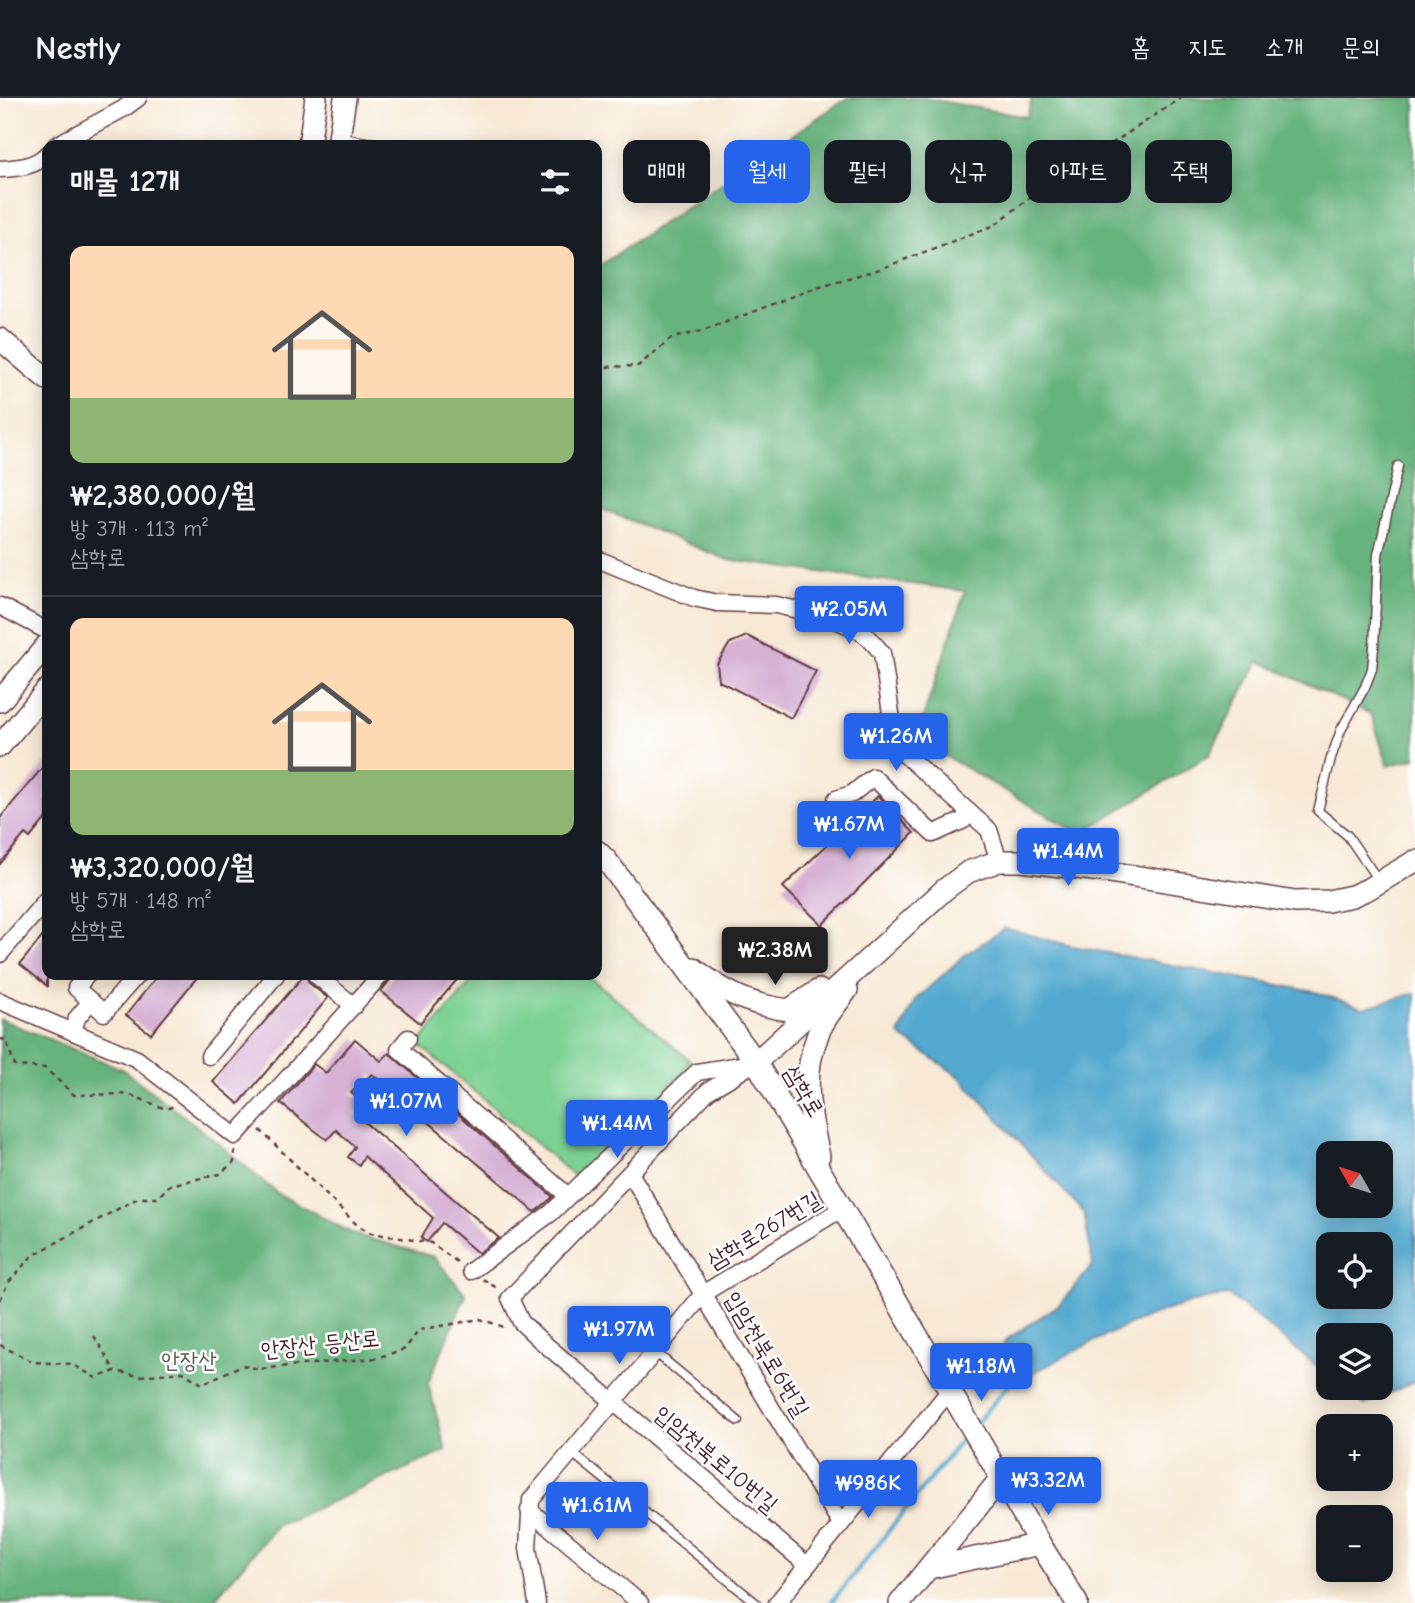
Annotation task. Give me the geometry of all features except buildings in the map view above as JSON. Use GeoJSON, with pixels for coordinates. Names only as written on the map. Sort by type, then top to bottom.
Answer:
{"type":"FeatureCollection","features":[{"type":"Feature","properties":{"kind":"street"},"geometry":{"type":"LineString","coordinates":[[65,140],[138,98]]}},
{"type":"Feature","properties":{"kind":"street"},"geometry":{"type":"LineString","coordinates":[[310,140],[316,98]]}},
{"type":"Feature","properties":{"kind":"street"},"geometry":{"type":"LineString","coordinates":[[338,140],[345,98]]}},
{"type":"Feature","properties":{"kind":"street"},"geometry":{"type":"LineString","coordinates":[[0,169],[23,167],[42,160]]}},
{"type":"Feature","properties":{"kind":"street"},"geometry":{"type":"LineString","coordinates":[[0,339],[42,375]]}},
{"type":"Feature","properties":{"kind":"street"},"geometry":{"type":"LineString","coordinates":[[602,561],[694,598],[717,604],[776,605],[828,617],[857,629],[877,645],[882,653],[895,740],[903,753],[989,830],[999,861]]}},
{"type":"Feature","properties":{"kind":"street"},"geometry":{"type":"LineString","coordinates":[[0,606],[42,628]]}},
{"type":"Feature","properties":{"kind":"street"},"geometry":{"type":"LineString","coordinates":[[0,701],[42,651]]}},
{"type":"Feature","properties":{"kind":"street"},"geometry":{"type":"LineString","coordinates":[[0,746],[42,696]]}},
{"type":"Feature","properties":{"kind":"street"},"geometry":{"type":"LineString","coordinates":[[836,799],[852,794],[873,776],[933,834],[964,820],[969,812]]}},
{"type":"Feature","properties":{"kind":"street","name":"삼학로"},"geometry":{"type":"LineString","coordinates":[[602,856],[756,1062],[1001,1478]]}},
{"type":"Feature","properties":{"kind":"street"},"geometry":{"type":"LineString","coordinates":[[510,1298],[708,1091],[756,1062],[944,890],[968,872],[999,861],[1022,861],[1295,902],[1342,898],[1379,883],[1415,861]]}},
{"type":"Feature","properties":{"kind":"street"},"geometry":{"type":"LineString","coordinates":[[0,954],[42,905]]}},
{"type":"Feature","properties":{"kind":"street"},"geometry":{"type":"LineString","coordinates":[[677,956],[738,997],[759,1006],[789,1010],[871,957]]}},
{"type":"Feature","properties":{"kind":"street"},"geometry":{"type":"LineString","coordinates":[[822,1172],[807,1102],[808,1070],[817,1034],[871,957]]}},
{"type":"Feature","properties":{"kind":"street"},"geometry":{"type":"LineString","coordinates":[[83,980],[76,988],[104,1013],[132,980]]}},
{"type":"Feature","properties":{"kind":"street"},"geometry":{"type":"LineString","coordinates":[[209,1056],[272,980]]}},
{"type":"Feature","properties":{"kind":"street"},"geometry":{"type":"LineString","coordinates":[[322,980],[354,1006]]}},
{"type":"Feature","properties":{"kind":"street"},"geometry":{"type":"LineString","coordinates":[[0,1001],[137,1059],[235,1136],[377,980]]}},
{"type":"Feature","properties":{"kind":"street"},"geometry":{"type":"LineString","coordinates":[[73,1031],[77,1018],[91,1001]]}},
{"type":"Feature","properties":{"kind":"street"},"geometry":{"type":"LineString","coordinates":[[408,1038],[399,1049],[568,1196]]}},
{"type":"Feature","properties":{"kind":"street"},"geometry":{"type":"LineString","coordinates":[[471,1271],[551,1213],[697,1072],[756,1062]]}},
{"type":"Feature","properties":{"kind":"street","name":"입암천북로6번길"},"geometry":{"type":"LineString","coordinates":[[631,1172],[841,1524]]}},
{"type":"Feature","properties":{"kind":"street","name":"삼학로267번길"},"geometry":{"type":"LineString","coordinates":[[529,1510],[531,1500],[704,1293],[843,1208]]}},
{"type":"Feature","properties":{"kind":"street","name":"입암천북로10번길"},"geometry":{"type":"LineString","coordinates":[[510,1298],[521,1322],[807,1565]]}},
{"type":"Feature","properties":{"kind":"street"},"geometry":{"type":"LineString","coordinates":[[777,1603],[931,1413],[945,1383]]}},
{"type":"Feature","properties":{"kind":"street"},"geometry":{"type":"LineString","coordinates":[[900,1603],[1001,1478],[1076,1602]]}},
{"type":"Feature","properties":{"kind":"street"},"geometry":{"type":"LineString","coordinates":[[529,1510],[528,1548],[537,1603]]}},
{"type":"Feature","properties":{"kind":"street"},"geometry":{"type":"LineString","coordinates":[[529,1510],[640,1603]]}},
{"type":"Feature","properties":{"kind":"street"},"geometry":{"type":"LineString","coordinates":[[929,1568],[1040,1544]]}},
{"type":"Feature","properties":{"kind":"lane"},"geometry":{"type":"LineString","coordinates":[[1379,883],[1348,836],[1318,811],[1341,730],[1371,669],[1375,632],[1376,567],[1398,466]]}},
{"type":"Feature","properties":{"kind":"lane"},"geometry":{"type":"LineString","coordinates":[[654,1352],[738,1421]]}},
{"type":"Feature","properties":{"kind":"lane"},"geometry":{"type":"LineString","coordinates":[[571,1452],[756,1603]]}},
{"type":"Feature","properties":{"kind":"path"},"geometry":{"type":"LineString","coordinates":[[602,367],[638,366],[672,338],[704,331],[820,286],[880,269],[995,225],[1028,199],[1181,98]]}},
{"type":"Feature","properties":{"kind":"path"},"geometry":{"type":"LineString","coordinates":[[0,1039],[6,1040],[15,1066],[45,1068],[74,1095],[128,1094],[166,1109],[174,1106],[183,1096]]}},
{"type":"Feature","properties":{"kind":"path"},"geometry":{"type":"LineString","coordinates":[[251,1120],[358,1225],[371,1233],[430,1242],[510,1298]]}},
{"type":"Feature","properties":{"kind":"path"},"geometry":{"type":"LineString","coordinates":[[0,1300],[8,1283],[32,1256],[138,1198],[158,1198],[170,1185],[220,1174],[234,1162],[235,1136]]}},
{"type":"Feature","properties":{"kind":"path","name":"안장산 등산로"},"geometry":{"type":"LineString","coordinates":[[0,1345],[33,1362],[72,1364],[96,1378],[114,1371],[139,1376],[183,1372],[202,1384],[242,1365],[258,1369],[376,1358],[405,1349],[419,1330],[455,1322],[480,1319],[511,1330],[521,1322]]}},
{"type":"Feature","properties":{"kind":"path"},"geometry":{"type":"LineString","coordinates":[[94,1336],[114,1371]]}},
{"type":"Feature","properties":{"kind":"green space"},"geometry":{"type":"Polygon","coordinates":[[[847,98],[924,98],[1027,117],[1032,98],[1415,98],[1415,758],[1388,766],[1371,714],[1259,661],[1209,755],[1080,834],[916,739],[965,591],[728,560],[602,509],[602,264],[692,203],[710,203],[710,191],[724,181],[724,203],[810,203],[810,140],[785,140],[847,98]]]}},
{"type":"Feature","properties":{"kind":"green space"},"geometry":{"type":"Polygon","coordinates":[[[473,980],[593,980],[690,1060],[683,1073],[577,1178],[418,1044],[473,980]]]}},
{"type":"Feature","properties":{"kind":"green space","name":"안장산"},"geometry":{"type":"Polygon","coordinates":[[[0,1019],[122,1069],[207,1134],[277,1193],[353,1234],[434,1257],[466,1295],[428,1383],[446,1451],[276,1526],[211,1603],[0,1603],[0,1019]]]}},
{"type":"Feature","properties":{"kind":"water"},"geometry":{"type":"Polygon","coordinates":[[[1005,928],[1072,946],[1315,992],[1363,1008],[1415,993],[1415,1381],[1393,1392],[1393,1323],[1316,1323],[1316,1365],[1229,1295],[1170,1309],[1142,1319],[1006,1387],[994,1361],[1006,1340],[1060,1304],[1093,1265],[1084,1213],[960,1077],[899,1035],[915,1000],[966,954],[1005,928]]]}},
{"type":"Feature","properties":{"kind":"water"},"geometry":{"type":"Polygon","coordinates":[[[1359,1400],[1375,1400],[1365,1405],[1359,1400]]]}},
{"type":"Feature","properties":{"kind":"waterway"},"geometry":{"type":"LineString","coordinates":[[977,1422],[1012,1381]]}},
{"type":"Feature","properties":{"kind":"waterway"},"geometry":{"type":"LineString","coordinates":[[831,1603],[966,1434]]}}]}
